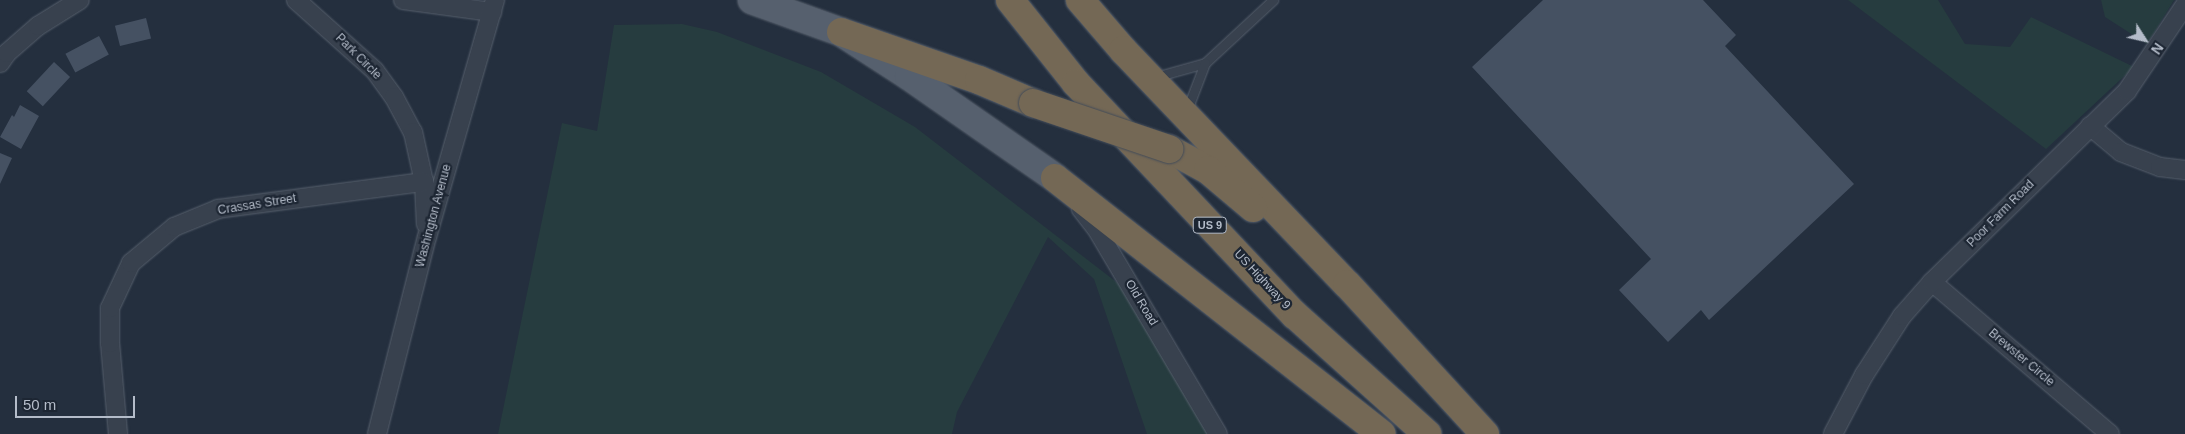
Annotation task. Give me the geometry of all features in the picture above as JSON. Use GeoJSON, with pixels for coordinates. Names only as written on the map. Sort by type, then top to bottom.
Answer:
{"type":"FeatureCollection","features":[{"type":"Feature","properties":{"kind":"highway","name":"US Highway 9"},"geometry":{"type":"LineString","coordinates":[[1010,0],[1076,83],[1295,315],[1427,434]]}},
{"type":"Feature","properties":{"kind":"highway"},"geometry":{"type":"LineString","coordinates":[[1080,0],[1150,78],[1347,284],[1485,434]]}},
{"type":"Feature","properties":{"kind":"highway"},"geometry":{"type":"LineString","coordinates":[[841,32],[979,80],[1033,103],[1169,149],[1208,170],[1347,284]]}},
{"type":"Feature","properties":{"kind":"highway"},"geometry":{"type":"LineString","coordinates":[[1055,178],[1382,434]]}},
{"type":"Feature","properties":{"kind":"main road"},"geometry":{"type":"LineString","coordinates":[[752,0],[841,32],[909,76],[1055,178]]}},
{"type":"Feature","properties":{"kind":"street"},"geometry":{"type":"LineString","coordinates":[[0,63],[7,53],[38,26],[80,0]]}},
{"type":"Feature","properties":{"kind":"street","name":"Park Circle"},"geometry":{"type":"LineString","coordinates":[[296,0],[375,71],[394,97],[413,132],[424,182],[427,237]]}},
{"type":"Feature","properties":{"kind":"street"},"geometry":{"type":"LineString","coordinates":[[403,0],[493,6]]}},
{"type":"Feature","properties":{"kind":"street","name":"Poor Farm Road"},"geometry":{"type":"LineString","coordinates":[[1833,434],[1864,375],[1902,316],[1932,282],[2127,90],[2185,5]]}},
{"type":"Feature","properties":{"kind":"street","name":"Washington Avenue"},"geometry":{"type":"LineString","coordinates":[[377,434],[427,237],[493,6]]}},
{"type":"Feature","properties":{"kind":"street"},"geometry":{"type":"LineString","coordinates":[[2090,126],[2121,152],[2160,167],[2185,170]]}},
{"type":"Feature","properties":{"kind":"street","name":"Old Road"},"geometry":{"type":"LineString","coordinates":[[1055,178],[1096,228],[1218,434]]}},
{"type":"Feature","properties":{"kind":"street","name":"Crassas Street"},"geometry":{"type":"LineString","coordinates":[[118,434],[110,343],[110,308],[131,263],[174,227],[218,209],[424,182]]}},
{"type":"Feature","properties":{"kind":"street","name":"Brewster Circle"},"geometry":{"type":"LineString","coordinates":[[1932,282],[2110,434]]}},
{"type":"Feature","properties":{"kind":"lane"},"geometry":{"type":"LineString","coordinates":[[1185,115],[1205,63],[1273,0]]}},
{"type":"Feature","properties":{"kind":"lane"},"geometry":{"type":"LineString","coordinates":[[1150,78],[1205,63]]}},
{"type":"Feature","properties":{"kind":"green space"},"geometry":{"type":"Polygon","coordinates":[[[1848,0],[1938,0],[1965,44],[2010,47],[2031,17],[2134,67],[2046,149],[1848,0]]]}},
{"type":"Feature","properties":{"kind":"green space"},"geometry":{"type":"Polygon","coordinates":[[[2101,0],[2174,0],[2147,44],[2105,17],[2101,0]]]}},
{"type":"Feature","properties":{"kind":"green space"},"geometry":{"type":"Polygon","coordinates":[[[682,24],[717,32],[821,72],[915,127],[1141,301],[1217,434],[1147,434],[1094,279],[1048,237],[957,412],[952,434],[498,434],[562,123],[597,131],[614,25],[682,24]]]}},
{"type":"Feature","properties":{"kind":"building"},"geometry":{"type":"Polygon","coordinates":[[[1543,0],[1703,0],[1736,35],[1725,46],[1854,184],[1709,320],[1701,310],[1668,342],[1619,290],[1651,259],[1472,67],[1543,0]]]}},
{"type":"Feature","properties":{"kind":"building"},"geometry":{"type":"Polygon","coordinates":[[[146,18],[151,38],[120,46],[115,26],[146,18]]]}},
{"type":"Feature","properties":{"kind":"building"},"geometry":{"type":"Polygon","coordinates":[[[99,36],[109,55],[75,72],[65,54],[99,36]]]}},
{"type":"Feature","properties":{"kind":"building"},"geometry":{"type":"Polygon","coordinates":[[[54,62],[70,77],[43,106],[27,91],[54,62]]]}},
{"type":"Feature","properties":{"kind":"building"},"geometry":{"type":"Polygon","coordinates":[[[20,105],[39,116],[21,149],[0,137],[20,105]]]}},
{"type":"Feature","properties":{"kind":"building"},"geometry":{"type":"Polygon","coordinates":[[[0,153],[12,158],[0,184],[0,153]]]}}]}
